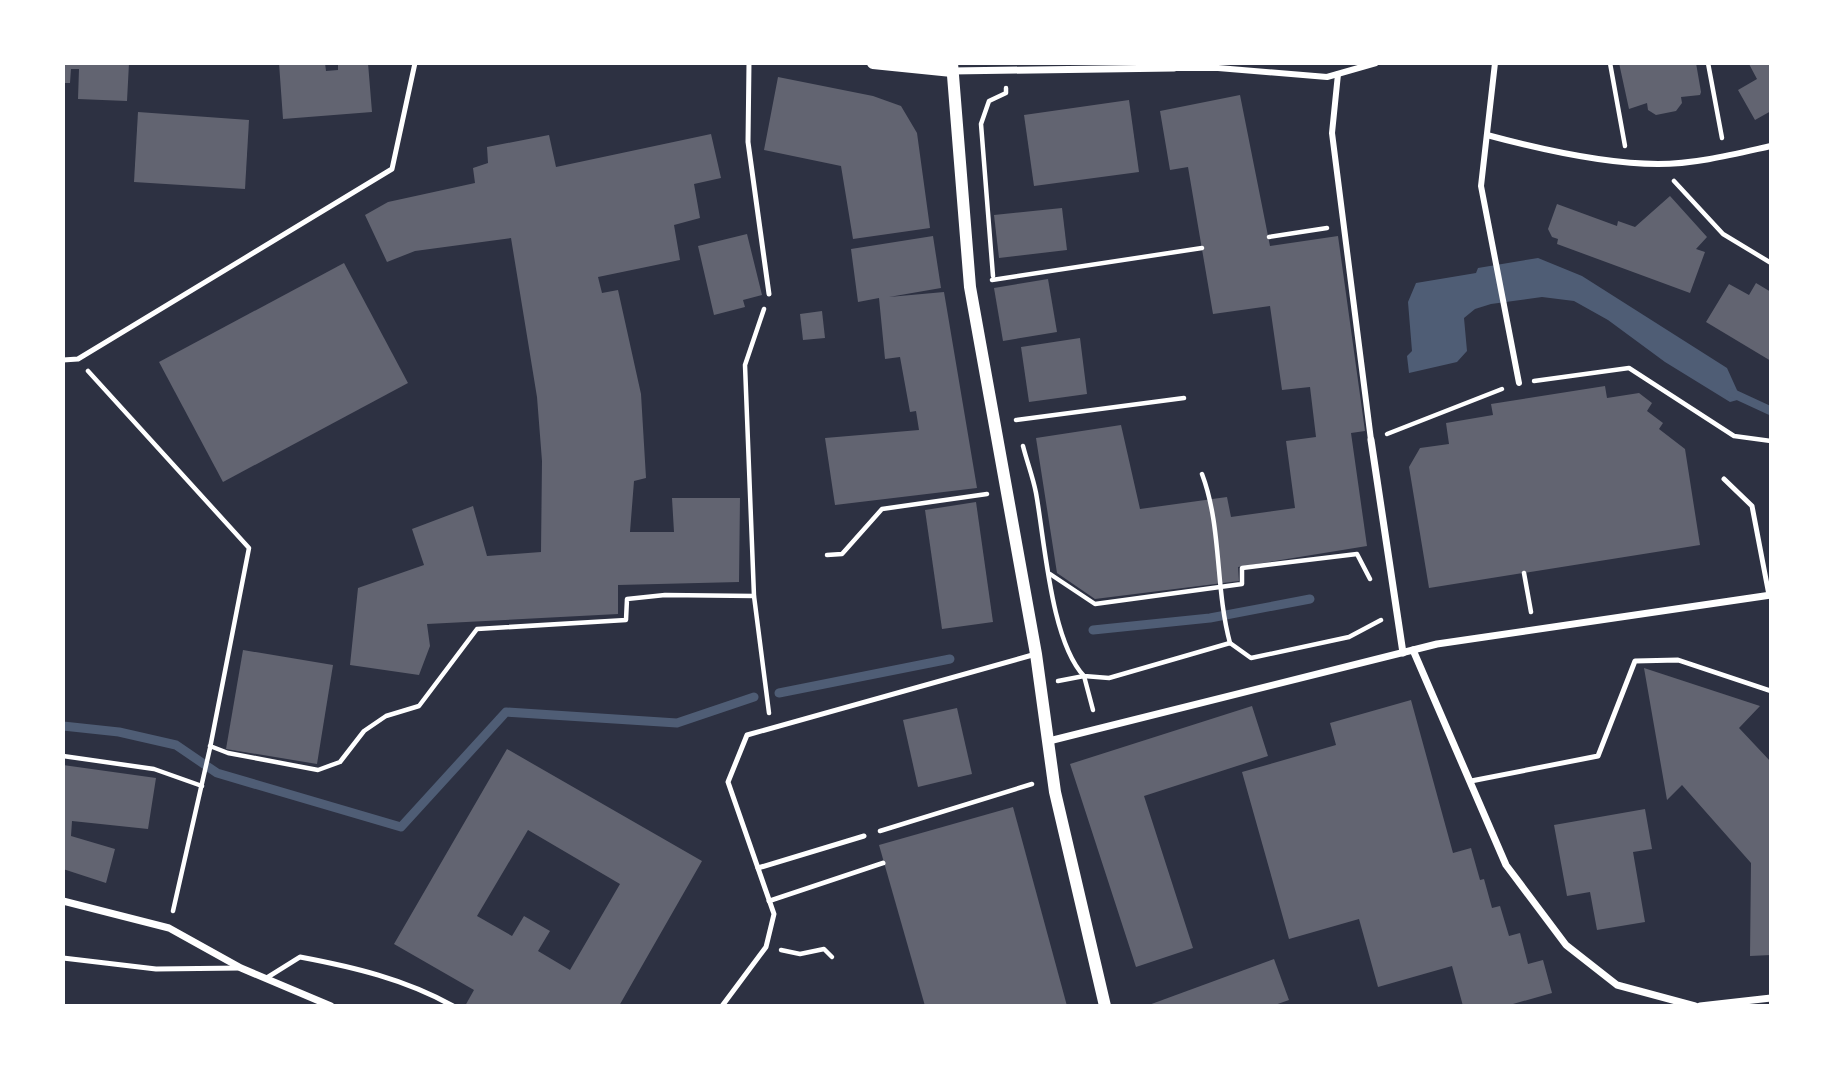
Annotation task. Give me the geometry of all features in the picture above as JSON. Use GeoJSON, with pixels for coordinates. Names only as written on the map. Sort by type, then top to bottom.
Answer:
{"type":"FeatureCollection","features":[{"type":"Feature","properties":{"kind":"street"},"geometry":{"type":"LineString","coordinates":[[873,63],[1005,69],[1218,68],[1327,76],[1377,63]]}},
{"type":"Feature","properties":{"kind":"street"},"geometry":{"type":"LineString","coordinates":[[1495,63],[1481,186],[1518,383]]}},
{"type":"Feature","properties":{"kind":"street"},"geometry":{"type":"LineString","coordinates":[[952,67],[970,287],[1036,654],[1053,778],[1105,1006]]}},
{"type":"Feature","properties":{"kind":"street"},"geometry":{"type":"LineString","coordinates":[[1338,74],[1332,134],[1371,440],[1403,653]]}},
{"type":"Feature","properties":{"kind":"street"},"geometry":{"type":"LineString","coordinates":[[1487,135],[1527,146],[1659,164],[1726,156],[1771,146]]}},
{"type":"Feature","properties":{"kind":"street"},"geometry":{"type":"LineString","coordinates":[[1049,741],[1413,650],[1770,595]]}},
{"type":"Feature","properties":{"kind":"street"},"geometry":{"type":"LineString","coordinates":[[1413,650],[1506,865],[1566,945],[1617,985],[1698,1006],[1771,998]]}},
{"type":"Feature","properties":{"kind":"street"},"geometry":{"type":"LineString","coordinates":[[63,901],[169,928],[241,968],[268,977],[331,1006]]}},
{"type":"Feature","properties":{"kind":"lane"},"geometry":{"type":"LineString","coordinates":[[63,360],[78,359],[392,169],[415,63]]}},
{"type":"Feature","properties":{"kind":"lane"},"geometry":{"type":"LineString","coordinates":[[749,63],[748,142],[769,294]]}},
{"type":"Feature","properties":{"kind":"lane"},"geometry":{"type":"LineString","coordinates":[[1724,479],[1752,506],[1770,595]]}},
{"type":"Feature","properties":{"kind":"lane"},"geometry":{"type":"LineString","coordinates":[[722,1006],[766,947],[774,914],[727,782],[747,735],[1036,654]]}},
{"type":"Feature","properties":{"kind":"lane"},"geometry":{"type":"LineString","coordinates":[[1471,781],[1598,756],[1635,661],[1678,660],[1771,691]]}},
{"type":"Feature","properties":{"kind":"lane"},"geometry":{"type":"LineString","coordinates":[[758,868],[864,836]]}},
{"type":"Feature","properties":{"kind":"lane"},"geometry":{"type":"LineString","coordinates":[[769,901],[883,863]]}},
{"type":"Feature","properties":{"kind":"lane"},"geometry":{"type":"LineString","coordinates":[[268,977],[300,957],[368,970],[434,995],[453,1006]]}},
{"type":"Feature","properties":{"kind":"lane"},"geometry":{"type":"LineString","coordinates":[[63,958],[156,969],[241,968]]}},
{"type":"Feature","properties":{"kind":"path"},"geometry":{"type":"LineString","coordinates":[[1610,63],[1627,161]]}},
{"type":"Feature","properties":{"kind":"path"},"geometry":{"type":"LineString","coordinates":[[1708,63],[1726,156]]}},
{"type":"Feature","properties":{"kind":"path"},"geometry":{"type":"LineString","coordinates":[[992,292],[994,262],[981,124],[989,101],[1006,93],[1005,69]]}},
{"type":"Feature","properties":{"kind":"path"},"geometry":{"type":"LineString","coordinates":[[1659,164],[1723,234],[1771,263]]}},
{"type":"Feature","properties":{"kind":"path"},"geometry":{"type":"LineString","coordinates":[[1269,237],[1344,226]]}},
{"type":"Feature","properties":{"kind":"path"},"geometry":{"type":"LineString","coordinates":[[992,280],[1202,248]]}},
{"type":"Feature","properties":{"kind":"path"},"geometry":{"type":"LineString","coordinates":[[769,294],[745,365],[754,596],[771,728]]}},
{"type":"Feature","properties":{"kind":"path"},"geometry":{"type":"LineString","coordinates":[[78,359],[248,548],[202,786],[169,928]]}},
{"type":"Feature","properties":{"kind":"path"},"geometry":{"type":"LineString","coordinates":[[1371,440],[1518,383],[1629,368],[1734,436],[1771,441]]}},
{"type":"Feature","properties":{"kind":"path"},"geometry":{"type":"LineString","coordinates":[[1016,421],[1184,398]]}},
{"type":"Feature","properties":{"kind":"path"},"geometry":{"type":"LineString","coordinates":[[1013,407],[1019,432]]}},
{"type":"Feature","properties":{"kind":"path"},"geometry":{"type":"LineString","coordinates":[[1022,444],[1035,490],[1058,618],[1071,663],[1084,676],[1098,729]]}},
{"type":"Feature","properties":{"kind":"path"},"geometry":{"type":"LineString","coordinates":[[1202,474],[1210,497],[1222,604],[1230,643],[1251,658],[1349,637],[1397,611]]}},
{"type":"Feature","properties":{"kind":"path"},"geometry":{"type":"LineString","coordinates":[[827,555],[842,554],[882,509],[1008,491]]}},
{"type":"Feature","properties":{"kind":"path"},"geometry":{"type":"LineString","coordinates":[[1050,574],[1095,604],[1242,583],[1242,568],[1357,554],[1369,572],[1371,583]]}},
{"type":"Feature","properties":{"kind":"path"},"geometry":{"type":"LineString","coordinates":[[1524,573],[1535,630]]}},
{"type":"Feature","properties":{"kind":"path"},"geometry":{"type":"LineString","coordinates":[[210,747],[228,753],[318,770],[340,762],[364,731],[386,716],[419,706],[477,629],[626,620],[627,599],[664,595],[754,596]]}},
{"type":"Feature","properties":{"kind":"path"},"geometry":{"type":"LineString","coordinates":[[1377,612],[1379,621]]}},
{"type":"Feature","properties":{"kind":"path"},"geometry":{"type":"LineString","coordinates":[[1040,684],[1084,676],[1110,678],[1230,643]]}},
{"type":"Feature","properties":{"kind":"path"},"geometry":{"type":"LineString","coordinates":[[63,756],[154,769],[202,786]]}},
{"type":"Feature","properties":{"kind":"path"},"geometry":{"type":"LineString","coordinates":[[864,836],[1053,778]]}},
{"type":"Feature","properties":{"kind":"path"},"geometry":{"type":"LineString","coordinates":[[800,954],[824,949],[832,957]]}},
{"type":"Feature","properties":{"kind":"water"},"geometry":{"type":"Polygon","coordinates":[[[1538,258],[1582,276],[1727,368],[1741,399],[1730,402],[1665,362],[1608,320],[1574,301],[1542,297],[1491,304],[1475,309],[1464,318],[1467,351],[1457,362],[1409,373],[1407,356],[1412,351],[1408,302],[1416,283],[1476,273],[1478,268],[1538,258]]]}},
{"type":"Feature","properties":{"kind":"building"},"geometry":{"type":"Polygon","coordinates":[[[63,63],[129,63],[127,101],[78,99],[79,69],[71,69],[70,83],[63,83],[63,63]]]}},
{"type":"Feature","properties":{"kind":"building"},"geometry":{"type":"Polygon","coordinates":[[[279,63],[325,63],[326,71],[338,70],[338,63],[368,63],[372,112],[283,119],[279,63]]]}},
{"type":"Feature","properties":{"kind":"building"},"geometry":{"type":"Polygon","coordinates":[[[1619,63],[1696,63],[1700,95],[1681,97],[1682,103],[1676,111],[1656,115],[1648,110],[1647,103],[1629,109],[1619,63]]]}},
{"type":"Feature","properties":{"kind":"building"},"geometry":{"type":"Polygon","coordinates":[[[1771,63],[1771,111],[1755,120],[1738,90],[1757,79],[1749,64],[1771,63]]]}},
{"type":"Feature","properties":{"kind":"building"},"geometry":{"type":"Polygon","coordinates":[[[778,77],[873,96],[901,106],[917,133],[930,228],[853,239],[841,166],[764,150],[778,77]]]}},
{"type":"Feature","properties":{"kind":"building"},"geometry":{"type":"Polygon","coordinates":[[[1240,95],[1270,246],[1338,236],[1365,431],[1351,433],[1367,546],[1238,567],[1239,581],[1095,599],[1057,573],[1036,438],[1121,425],[1140,509],[1227,497],[1231,517],[1295,508],[1286,441],[1316,437],[1310,387],[1282,390],[1270,306],[1213,314],[1188,167],[1170,170],[1160,111],[1240,95]]]}},
{"type":"Feature","properties":{"kind":"building"},"geometry":{"type":"Polygon","coordinates":[[[1129,100],[1139,172],[1034,186],[1024,115],[1129,100]]]}},
{"type":"Feature","properties":{"kind":"building"},"geometry":{"type":"Polygon","coordinates":[[[138,112],[249,120],[245,189],[134,182],[138,112]]]}},
{"type":"Feature","properties":{"kind":"building"},"geometry":{"type":"Polygon","coordinates":[[[711,134],[721,178],[694,184],[700,218],[674,225],[680,260],[598,277],[602,293],[618,290],[641,394],[646,478],[634,481],[630,532],[674,532],[672,498],[740,498],[739,582],[618,585],[618,614],[427,624],[430,646],[419,675],[350,665],[358,588],[424,565],[412,529],[473,506],[487,556],[541,552],[542,461],[537,397],[511,238],[415,251],[387,262],[365,215],[388,202],[475,183],[473,168],[488,163],[487,147],[549,135],[556,167],[711,134]]]}},
{"type":"Feature","properties":{"kind":"building"},"geometry":{"type":"Polygon","coordinates":[[[1670,196],[1707,237],[1696,249],[1705,252],[1690,293],[1557,244],[1558,239],[1552,237],[1548,229],[1557,204],[1617,226],[1618,221],[1635,227],[1670,196]]]}},
{"type":"Feature","properties":{"kind":"building"},"geometry":{"type":"Polygon","coordinates":[[[1062,208],[1067,250],[999,258],[994,215],[1062,208]]]}},
{"type":"Feature","properties":{"kind":"building"},"geometry":{"type":"Polygon","coordinates":[[[747,234],[762,295],[743,300],[745,307],[714,315],[698,246],[747,234]]]}},
{"type":"Feature","properties":{"kind":"building"},"geometry":{"type":"Polygon","coordinates":[[[933,236],[941,288],[889,297],[944,292],[977,488],[835,505],[825,438],[919,430],[916,411],[910,412],[900,357],[885,359],[879,298],[858,302],[851,249],[933,236]]]}},
{"type":"Feature","properties":{"kind":"building"},"geometry":{"type":"Polygon","coordinates":[[[344,263],[408,383],[223,482],[159,362],[344,263]]]}},
{"type":"Feature","properties":{"kind":"building"},"geometry":{"type":"Polygon","coordinates":[[[1048,279],[1057,332],[1003,341],[994,288],[1048,279]]]}},
{"type":"Feature","properties":{"kind":"building"},"geometry":{"type":"Polygon","coordinates":[[[1756,283],[1771,292],[1771,361],[1706,322],[1729,284],[1749,295],[1756,283]]]}},
{"type":"Feature","properties":{"kind":"building"},"geometry":{"type":"Polygon","coordinates":[[[822,311],[825,338],[803,340],[800,314],[822,311]]]}},
{"type":"Feature","properties":{"kind":"building"},"geometry":{"type":"Polygon","coordinates":[[[1080,338],[1087,394],[1029,402],[1021,347],[1080,338]]]}},
{"type":"Feature","properties":{"kind":"building"},"geometry":{"type":"Polygon","coordinates":[[[1605,386],[1607,398],[1639,393],[1652,403],[1647,411],[1663,423],[1659,429],[1685,449],[1700,545],[1429,588],[1409,467],[1420,448],[1449,444],[1446,423],[1493,415],[1491,404],[1605,386]]]}},
{"type":"Feature","properties":{"kind":"building"},"geometry":{"type":"Polygon","coordinates":[[[976,502],[993,622],[942,629],[925,510],[976,502]]]}},
{"type":"Feature","properties":{"kind":"building"},"geometry":{"type":"Polygon","coordinates":[[[243,650],[333,665],[317,764],[226,749],[243,650]]]}},
{"type":"Feature","properties":{"kind":"building"},"geometry":{"type":"Polygon","coordinates":[[[1644,668],[1760,706],[1739,728],[1771,762],[1771,955],[1750,956],[1751,863],[1682,785],[1667,800],[1644,668]]]}},
{"type":"Feature","properties":{"kind":"building"},"geometry":{"type":"Polygon","coordinates":[[[1411,700],[1453,853],[1471,848],[1492,908],[1500,906],[1509,936],[1520,933],[1528,964],[1543,960],[1552,993],[1506,1006],[1463,1006],[1452,966],[1378,987],[1359,919],[1289,939],[1242,772],[1336,745],[1330,723],[1411,700]]]}},
{"type":"Feature","properties":{"kind":"building"},"geometry":{"type":"Polygon","coordinates":[[[1252,706],[1268,756],[1144,796],[1193,948],[1136,967],[1070,764],[1252,706]]]}},
{"type":"Feature","properties":{"kind":"building"},"geometry":{"type":"Polygon","coordinates":[[[957,708],[972,774],[918,787],[903,720],[957,708]]]}},
{"type":"Feature","properties":{"kind":"building"},"geometry":{"type":"Polygon","coordinates":[[[507,749],[702,861],[619,1006],[465,1006],[474,990],[394,944],[507,749]],[[528,830],[477,916],[512,936],[524,916],[550,931],[538,951],[570,970],[620,884],[528,830]]]}},
{"type":"Feature","properties":{"kind":"building"},"geometry":{"type":"Polygon","coordinates":[[[63,765],[156,778],[148,829],[72,821],[71,836],[115,849],[106,883],[63,869],[63,765]]]}},
{"type":"Feature","properties":{"kind":"building"},"geometry":{"type":"Polygon","coordinates":[[[1013,807],[1067,1006],[925,1006],[879,845],[1013,807]]]}},
{"type":"Feature","properties":{"kind":"building"},"geometry":{"type":"Polygon","coordinates":[[[1645,809],[1652,849],[1633,852],[1645,922],[1597,930],[1590,892],[1567,896],[1554,825],[1645,809]]]}},
{"type":"Feature","properties":{"kind":"building"},"geometry":{"type":"Polygon","coordinates":[[[1274,959],[1289,1000],[1272,1006],[1146,1006],[1274,959]]]}},
{"type":"Feature","properties":{"kind":"waterway"},"geometry":{"type":"LineString","coordinates":[[1732,393],[1771,411]]}},
{"type":"Feature","properties":{"kind":"waterway"},"geometry":{"type":"LineString","coordinates":[[1093,630],[1210,618],[1310,599]]}},
{"type":"Feature","properties":{"kind":"waterway"},"geometry":{"type":"LineString","coordinates":[[779,693],[950,659]]}},
{"type":"Feature","properties":{"kind":"waterway"},"geometry":{"type":"LineString","coordinates":[[63,726],[119,732],[176,745],[217,773],[401,827],[506,712],[677,723],[754,697]]}}]}
